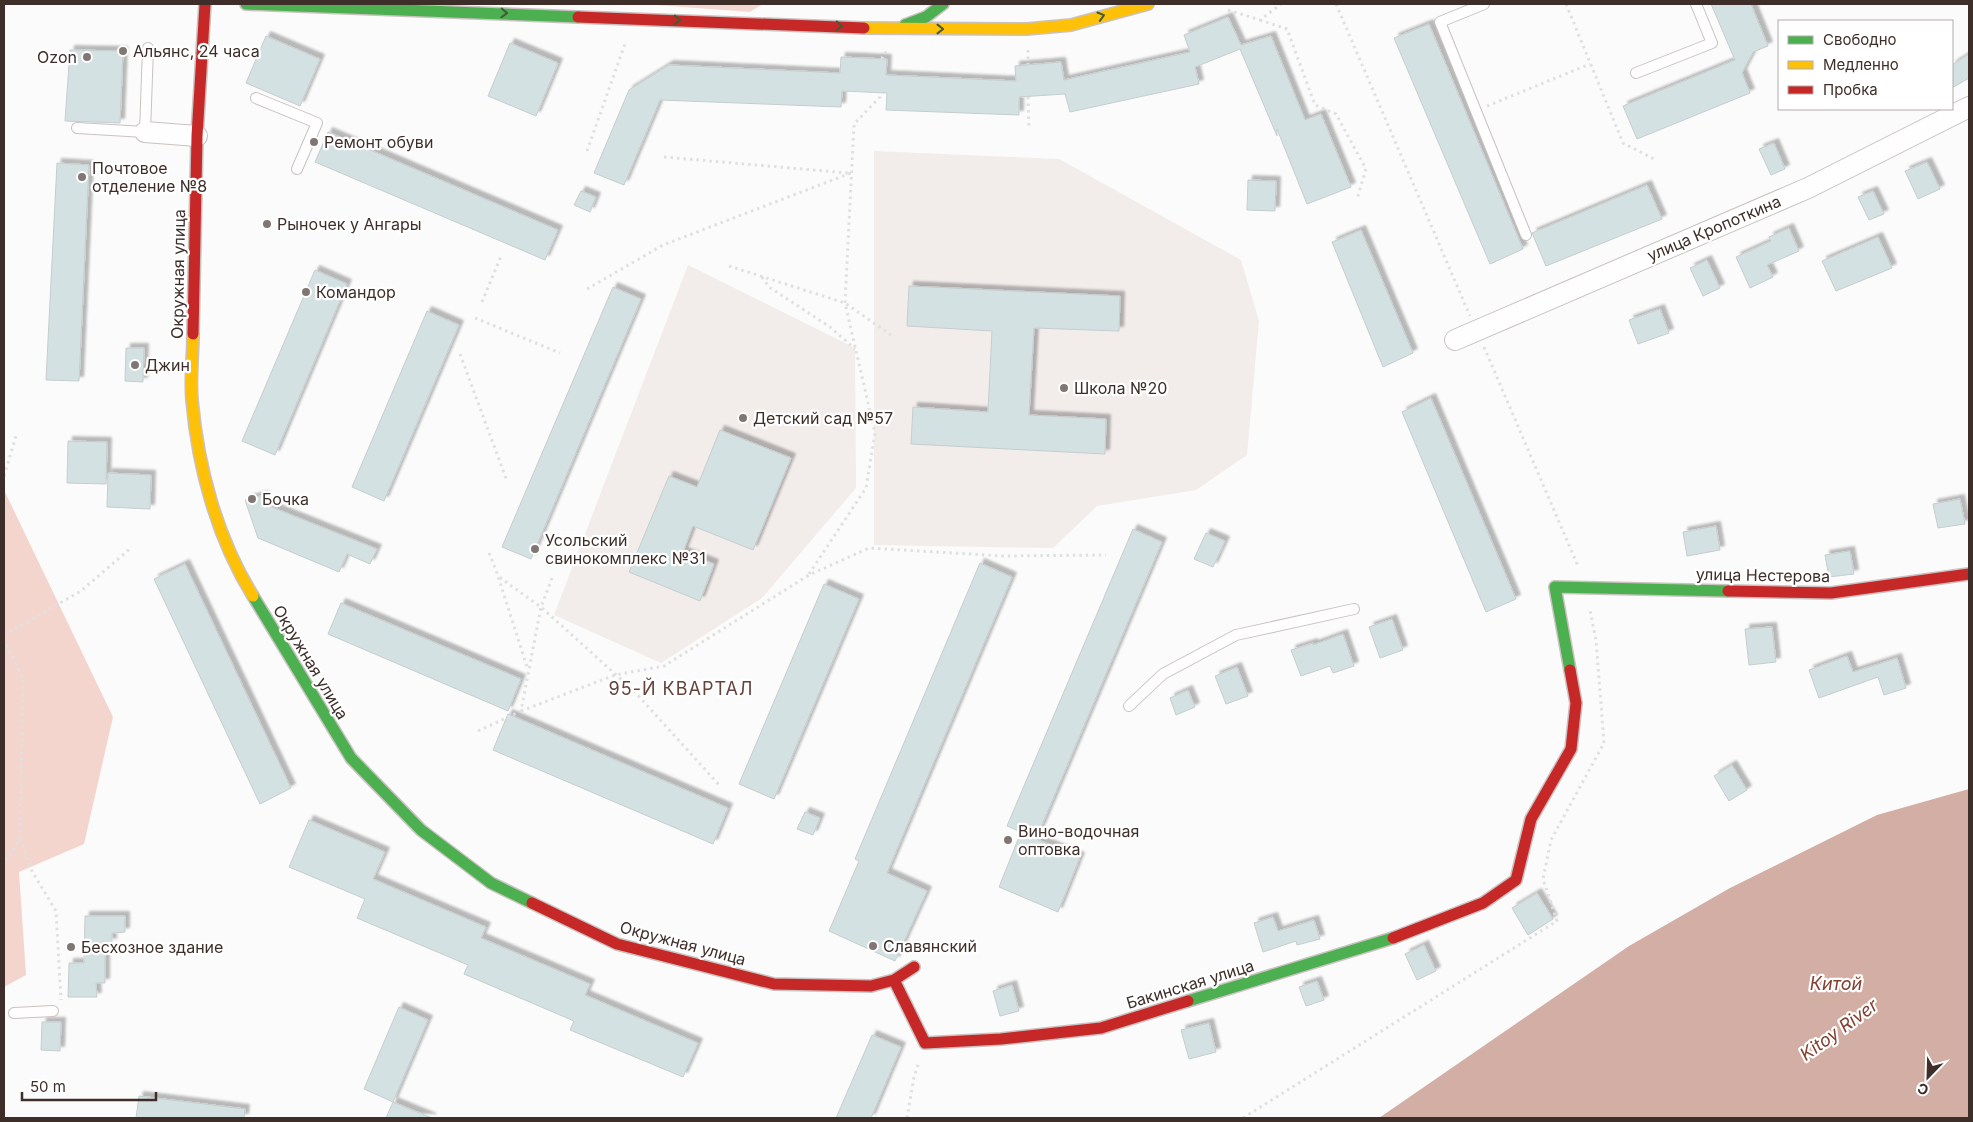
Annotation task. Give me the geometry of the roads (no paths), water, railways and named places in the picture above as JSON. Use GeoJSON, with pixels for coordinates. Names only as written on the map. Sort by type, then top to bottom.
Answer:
{"type":"FeatureCollection","features":[{"type":"Feature","properties":{"kind":"street","name":"Окружная улица"},"geometry":{"type":"LineString","coordinates":[[205,4],[197,136],[192,398],[197,436],[212,506],[236,569],[350,758],[421,830],[490,883],[617,944],[774,984],[871,986],[894,980]]}},
{"type":"Feature","properties":{"kind":"street"},"geometry":{"type":"LineString","coordinates":[[246,4],[892,29],[1027,29],[1071,25],[1148,4]]}},
{"type":"Feature","properties":{"kind":"street"},"geometry":{"type":"LineString","coordinates":[[892,29],[919,22],[943,4]]}},
{"type":"Feature","properties":{"kind":"street"},"geometry":{"type":"LineString","coordinates":[[606,17],[617,6]]}},
{"type":"Feature","properties":{"kind":"street","name":"улица Кропоткина"},"geometry":{"type":"LineString","coordinates":[[1455,340],[1808,188],[1969,107]]}},
{"type":"Feature","properties":{"kind":"street"},"geometry":{"type":"LineString","coordinates":[[145,132],[197,136]]}},
{"type":"Feature","properties":{"kind":"street","name":"улица Нестерова"},"geometry":{"type":"LineString","coordinates":[[1516,880],[1532,819],[1571,749],[1576,703],[1555,587],[1831,593],[1969,574]]}},
{"type":"Feature","properties":{"kind":"street","name":"Бакинская улица"},"geometry":{"type":"LineString","coordinates":[[894,980],[925,1043],[1001,1039],[1101,1028],[1379,943],[1484,903],[1516,880]]}},
{"type":"Feature","properties":{"kind":"street"},"geometry":{"type":"LineString","coordinates":[[894,980],[914,967]]}},
{"type":"Feature","properties":{"kind":"lane"},"geometry":{"type":"LineString","coordinates":[[1484,4],[1440,22],[1477,110],[1526,236]]}},
{"type":"Feature","properties":{"kind":"lane"},"geometry":{"type":"LineString","coordinates":[[1636,74],[1712,43],[1696,4]]}},
{"type":"Feature","properties":{"kind":"lane"},"geometry":{"type":"LineString","coordinates":[[77,128],[145,132],[148,48]]}},
{"type":"Feature","properties":{"kind":"lane"},"geometry":{"type":"LineString","coordinates":[[256,98],[316,123],[297,169]]}},
{"type":"Feature","properties":{"kind":"lane"},"geometry":{"type":"LineString","coordinates":[[1129,706],[1162,674],[1236,635],[1354,609]]}},
{"type":"Feature","properties":{"kind":"lane"},"geometry":{"type":"LineString","coordinates":[[14,1013],[53,1011]]}},
{"type":"Feature","properties":{"kind":"water","name":"Китой"},"geometry":{"type":"Polygon","coordinates":[[[1969,789],[1969,1118],[1379,1118],[1629,946],[1730,888],[1877,815],[1969,789]]]}},
{"type":"Feature","properties":{"kind":"place","name":"Альянс, 24 часа"},"geometry":{"type":"Point","coordinates":[123,51]}},
{"type":"Feature","properties":{"kind":"place","name":"Ozon"},"geometry":{"type":"Point","coordinates":[87,57]}},
{"type":"Feature","properties":{"kind":"place","name":"Ремонт обуви"},"geometry":{"type":"Point","coordinates":[314,142]}},
{"type":"Feature","properties":{"kind":"place","name":"Почтовое отделение №8"},"geometry":{"type":"Point","coordinates":[82,177]}},
{"type":"Feature","properties":{"kind":"place","name":"Рыночек у Ангары"},"geometry":{"type":"Point","coordinates":[267,224]}},
{"type":"Feature","properties":{"kind":"place","name":"Командор"},"geometry":{"type":"Point","coordinates":[306,292]}},
{"type":"Feature","properties":{"kind":"place","name":"Джин"},"geometry":{"type":"Point","coordinates":[135,365]}},
{"type":"Feature","properties":{"kind":"place","name":"Школа №20"},"geometry":{"type":"Point","coordinates":[1064,388]}},
{"type":"Feature","properties":{"kind":"place","name":"Детский сад №57"},"geometry":{"type":"Point","coordinates":[743,418]}},
{"type":"Feature","properties":{"kind":"place","name":"Бочка"},"geometry":{"type":"Point","coordinates":[252,499]}},
{"type":"Feature","properties":{"kind":"place","name":"Усольский свинокомплекс №31"},"geometry":{"type":"Point","coordinates":[535,549]}},
{"type":"Feature","properties":{"kind":"place","name":"Вино-водочная оптовка"},"geometry":{"type":"Point","coordinates":[1008,840]}},
{"type":"Feature","properties":{"kind":"place","name":"Славянский"},"geometry":{"type":"Point","coordinates":[873,946]}},
{"type":"Feature","properties":{"kind":"place","name":"Бесхозное здание"},"geometry":{"type":"Point","coordinates":[71,947]}},
{"type":"Feature","properties":{"kind":"district","name":"95-Й КВАРТАЛ"},"geometry":{"type":"Point","coordinates":[681,689]}},
{"type":"Feature","properties":{"kind":"water label","name":"Kitoy River"},"geometry":{"type":"Point","coordinates":[1839,1030]}}]}
